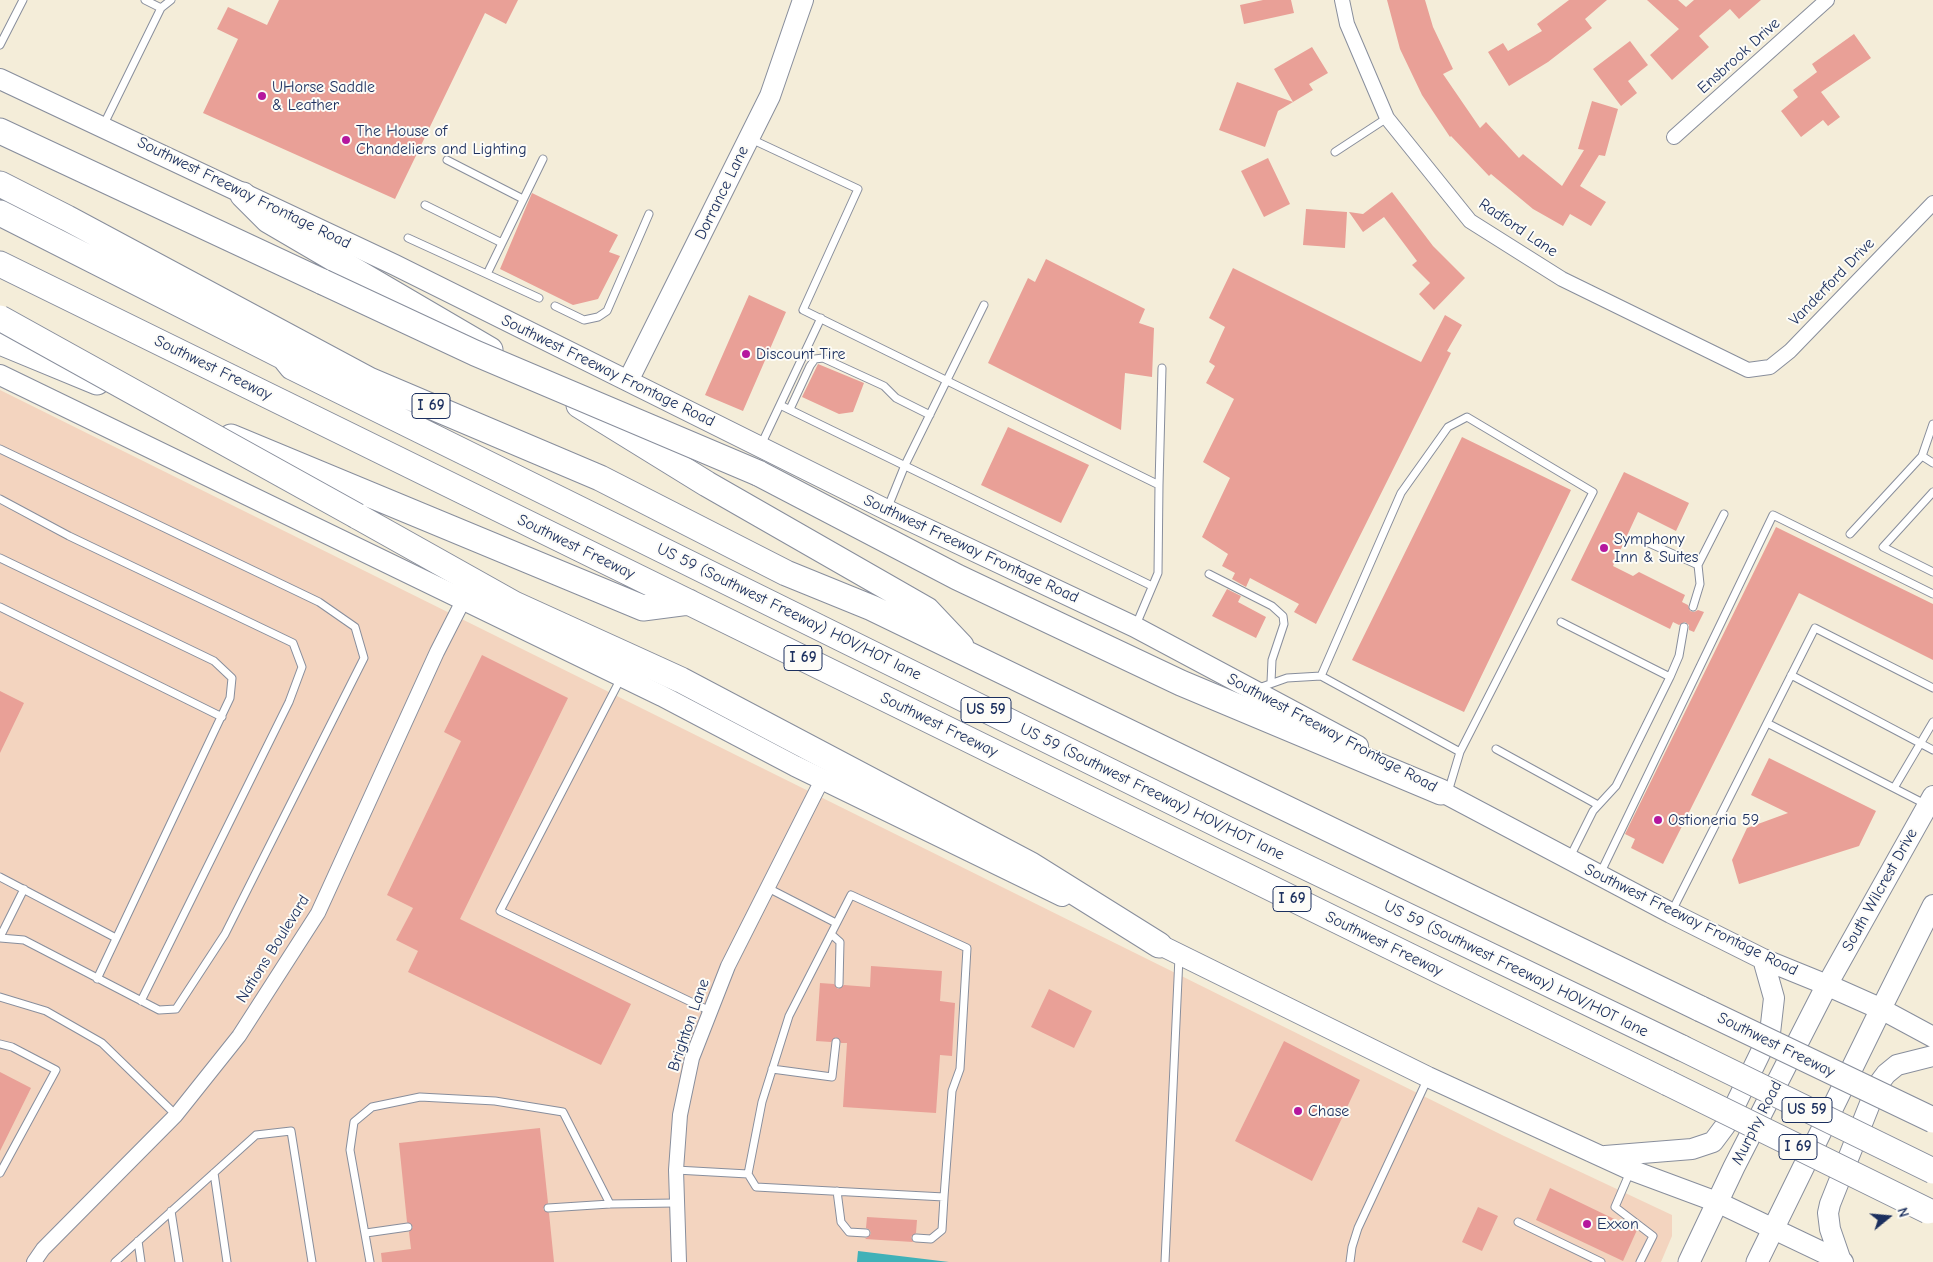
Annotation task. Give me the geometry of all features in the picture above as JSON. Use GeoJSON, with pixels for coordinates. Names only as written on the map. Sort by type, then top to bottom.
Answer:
{"type":"FeatureCollection","features":[{"type":"Feature","properties":{"kind":"highway"},"geometry":{"type":"LineString","coordinates":[[0,131],[475,354],[758,473],[957,577],[1181,683],[1444,793]]}},
{"type":"Feature","properties":{"kind":"highway","name":"Southwest Freeway"},"geometry":{"type":"LineString","coordinates":[[0,184],[369,380],[600,478],[786,573],[872,608],[1933,1120]]}},
{"type":"Feature","properties":{"kind":"highway"},"geometry":{"type":"LineString","coordinates":[[243,195],[268,220],[425,310],[707,484],[927,610],[973,658]]}},
{"type":"Feature","properties":{"kind":"highway"},"geometry":{"type":"LineString","coordinates":[[0,213],[284,357],[292,367]]}},
{"type":"Feature","properties":{"kind":"highway","name":"Southwest Freeway"},"geometry":{"type":"LineString","coordinates":[[0,229],[279,368],[292,367]]}},
{"type":"Feature","properties":{"kind":"highway","name":"Southwest Freeway"},"geometry":{"type":"LineString","coordinates":[[0,264],[1930,1212]]}},
{"type":"Feature","properties":{"kind":"highway"},"geometry":{"type":"LineString","coordinates":[[0,318],[514,604],[682,680],[1031,865],[1169,949]]}},
{"type":"Feature","properties":{"kind":"highway"},"geometry":{"type":"LineString","coordinates":[[0,342],[643,608],[688,602]]}},
{"type":"Feature","properties":{"kind":"highway","name":"US 59 (Southwest Freeway) HOV/HOT lane"},"geometry":{"type":"LineString","coordinates":[[292,367],[1231,831],[1933,1171]]}},
{"type":"Feature","properties":{"kind":"main road","name":"Dorrance Lane"},"geometry":{"type":"LineString","coordinates":[[628,381],[770,96],[803,0]]}},
{"type":"Feature","properties":{"kind":"main road","name":"Southwest Freeway Frontage Road"},"geometry":{"type":"LineString","coordinates":[[0,79],[395,265],[887,510],[1262,686],[1444,793],[1671,913],[1763,959],[1881,1009],[1933,1037]]}},
{"type":"Feature","properties":{"kind":"main road"},"geometry":{"type":"LineString","coordinates":[[0,375],[621,678],[1428,1077],[1631,1170],[1717,1202],[1842,1262]]}},
{"type":"Feature","properties":{"kind":"main road","name":"South Wilcrest Drive"},"geometry":{"type":"LineString","coordinates":[[1827,985],[1930,800]]}},
{"type":"Feature","properties":{"kind":"main road"},"geometry":{"type":"LineString","coordinates":[[1757,1262],[1933,905]]}},
{"type":"Feature","properties":{"kind":"main road"},"geometry":{"type":"LineString","coordinates":[[1603,1156],[1692,1149],[1714,1142],[1725,1126],[1770,1033],[1774,998],[1763,959]]}},
{"type":"Feature","properties":{"kind":"main road","name":"Murphy Road"},"geometry":{"type":"LineString","coordinates":[[1689,1262],[1717,1202],[1827,985]]}},
{"type":"Feature","properties":{"kind":"main road"},"geometry":{"type":"LineString","coordinates":[[1842,1262],[1830,1229],[1828,1213],[1877,1086],[1886,1074],[1897,1065],[1933,1056]]}},
{"type":"Feature","properties":{"kind":"street","name":"Radford Lane"},"geometry":{"type":"LineString","coordinates":[[1342,0],[1347,24],[1387,118],[1470,221],[1562,279],[1748,370]]}},
{"type":"Feature","properties":{"kind":"street","name":"Ensbrook Drive"},"geometry":{"type":"LineString","coordinates":[[1674,137],[1827,0]]}},
{"type":"Feature","properties":{"kind":"street","name":"Vanderford Drive"},"geometry":{"type":"LineString","coordinates":[[1748,370],[1770,367],[1790,351],[1933,203]]}},
{"type":"Feature","properties":{"kind":"street","name":"Nations Boulevard"},"geometry":{"type":"LineString","coordinates":[[34,1262],[43,1249],[176,1115],[239,1036],[318,913],[437,652],[463,601]]}},
{"type":"Feature","properties":{"kind":"street","name":"Brighton Lane"},"geometry":{"type":"LineString","coordinates":[[679,1262],[675,1203],[676,1170],[682,1106],[692,1058],[728,966],[766,887],[823,778]]}},
{"type":"Feature","properties":{"kind":"lane"},"geometry":{"type":"LineString","coordinates":[[0,45],[23,0]]}},
{"type":"Feature","properties":{"kind":"lane"},"geometry":{"type":"LineString","coordinates":[[145,0],[161,8]]}},
{"type":"Feature","properties":{"kind":"lane"},"geometry":{"type":"LineString","coordinates":[[103,126],[161,8],[171,0]]}},
{"type":"Feature","properties":{"kind":"lane"},"geometry":{"type":"LineString","coordinates":[[1335,152],[1387,118]]}},
{"type":"Feature","properties":{"kind":"lane"},"geometry":{"type":"LineString","coordinates":[[749,138],[858,189],[803,310],[947,380],[1122,469],[1159,485]]}},
{"type":"Feature","properties":{"kind":"lane"},"geometry":{"type":"LineString","coordinates":[[487,274],[543,159]]}},
{"type":"Feature","properties":{"kind":"lane"},"geometry":{"type":"LineString","coordinates":[[448,160],[523,199]]}},
{"type":"Feature","properties":{"kind":"lane"},"geometry":{"type":"LineString","coordinates":[[425,205],[502,243]]}},
{"type":"Feature","properties":{"kind":"lane"},"geometry":{"type":"LineString","coordinates":[[555,306],[584,320],[598,317],[607,310],[649,214]]}},
{"type":"Feature","properties":{"kind":"lane"},"geometry":{"type":"LineString","coordinates":[[408,238],[539,298]]}},
{"type":"Feature","properties":{"kind":"lane"},"geometry":{"type":"LineString","coordinates":[[887,510],[906,464],[984,305]]}},
{"type":"Feature","properties":{"kind":"lane"},"geometry":{"type":"LineString","coordinates":[[760,447],[820,318]]}},
{"type":"Feature","properties":{"kind":"lane"},"geometry":{"type":"LineString","coordinates":[[790,409],[810,366],[815,360],[823,358],[884,386],[896,398],[930,415]]}},
{"type":"Feature","properties":{"kind":"lane"},"geometry":{"type":"LineString","coordinates":[[1135,627],[1158,573],[1162,368]]}},
{"type":"Feature","properties":{"kind":"lane"},"geometry":{"type":"LineString","coordinates":[[780,405],[906,464],[1152,586]]}},
{"type":"Feature","properties":{"kind":"lane"},"geometry":{"type":"LineString","coordinates":[[1321,676],[1401,493],[1448,427],[1467,417],[1593,492],[1460,752],[1444,793]]}},
{"type":"Feature","properties":{"kind":"lane"},"geometry":{"type":"LineString","coordinates":[[1850,534],[1922,456],[1933,424]]}},
{"type":"Feature","properties":{"kind":"lane"},"geometry":{"type":"LineString","coordinates":[[0,449],[318,602],[355,627],[364,658],[225,934],[176,1009],[159,1010],[24,940],[0,938],[24,890]]}},
{"type":"Feature","properties":{"kind":"lane"},"geometry":{"type":"LineString","coordinates":[[1922,456],[1933,463]]}},
{"type":"Feature","properties":{"kind":"lane"},"geometry":{"type":"LineString","coordinates":[[1933,492],[1883,547],[1933,572]]}},
{"type":"Feature","properties":{"kind":"lane"},"geometry":{"type":"LineString","coordinates":[[0,499],[70,536],[293,643],[302,667],[288,702],[244,794],[141,1001]]}},
{"type":"Feature","properties":{"kind":"lane"},"geometry":{"type":"LineString","coordinates":[[1693,607],[1700,584],[1698,566],[1724,514]]}},
{"type":"Feature","properties":{"kind":"lane"},"geometry":{"type":"LineString","coordinates":[[1599,875],[1773,515],[1933,594]]}},
{"type":"Feature","properties":{"kind":"lane"},"geometry":{"type":"LineString","coordinates":[[1642,540],[1698,566]]}},
{"type":"Feature","properties":{"kind":"lane"},"geometry":{"type":"LineString","coordinates":[[0,558],[214,661],[232,678],[230,698],[222,717],[97,979]]}},
{"type":"Feature","properties":{"kind":"lane"},"geometry":{"type":"LineString","coordinates":[[1209,574],[1272,606],[1283,616],[1284,624],[1262,686]]}},
{"type":"Feature","properties":{"kind":"lane"},"geometry":{"type":"LineString","coordinates":[[0,607],[222,717]]}},
{"type":"Feature","properties":{"kind":"lane"},"geometry":{"type":"LineString","coordinates":[[1560,622],[1670,677]]}},
{"type":"Feature","properties":{"kind":"lane"},"geometry":{"type":"LineString","coordinates":[[1569,859],[1592,811],[1616,786],[1679,656],[1684,627]]}},
{"type":"Feature","properties":{"kind":"lane"},"geometry":{"type":"LineString","coordinates":[[1671,913],[1815,628],[1933,688]]}},
{"type":"Feature","properties":{"kind":"lane"},"geometry":{"type":"LineString","coordinates":[[1791,675],[1933,750]]}},
{"type":"Feature","properties":{"kind":"lane"},"geometry":{"type":"LineString","coordinates":[[1262,686],[1287,678],[1321,676],[1460,752]]}},
{"type":"Feature","properties":{"kind":"lane"},"geometry":{"type":"LineString","coordinates":[[621,678],[500,911],[710,1011]]}},
{"type":"Feature","properties":{"kind":"lane"},"geometry":{"type":"LineString","coordinates":[[1894,788],[1933,722]]}},
{"type":"Feature","properties":{"kind":"lane"},"geometry":{"type":"LineString","coordinates":[[1767,723],[1894,788],[1930,800]]}},
{"type":"Feature","properties":{"kind":"lane"},"geometry":{"type":"LineString","coordinates":[[1496,749],[1598,805]]}},
{"type":"Feature","properties":{"kind":"lane"},"geometry":{"type":"LineString","coordinates":[[0,877],[116,938]]}},
{"type":"Feature","properties":{"kind":"lane"},"geometry":{"type":"LineString","coordinates":[[766,887],[836,923]]}},
{"type":"Feature","properties":{"kind":"lane"},"geometry":{"type":"LineString","coordinates":[[916,1238],[931,1239],[942,1230],[952,1091],[960,1069],[967,948],[851,895],[789,1016],[762,1102],[748,1174],[756,1187],[944,1197]]}},
{"type":"Feature","properties":{"kind":"lane"},"geometry":{"type":"LineString","coordinates":[[831,934],[840,942],[839,984]]}},
{"type":"Feature","properties":{"kind":"lane"},"geometry":{"type":"LineString","coordinates":[[1165,1262],[1169,949]]}},
{"type":"Feature","properties":{"kind":"lane"},"geometry":{"type":"LineString","coordinates":[[0,997],[46,1011],[102,1043],[176,1115]]}},
{"type":"Feature","properties":{"kind":"lane"},"geometry":{"type":"LineString","coordinates":[[772,1069],[832,1077],[836,1042]]}},
{"type":"Feature","properties":{"kind":"lane"},"geometry":{"type":"LineString","coordinates":[[0,1044],[12,1047],[56,1070],[0,1173]]}},
{"type":"Feature","properties":{"kind":"lane"},"geometry":{"type":"LineString","coordinates":[[1350,1262],[1358,1228],[1428,1077]]}},
{"type":"Feature","properties":{"kind":"lane"},"geometry":{"type":"LineString","coordinates":[[370,1262],[350,1150],[354,1122],[372,1107],[420,1097],[494,1101],[563,1112],[610,1204]]}},
{"type":"Feature","properties":{"kind":"lane"},"geometry":{"type":"LineString","coordinates":[[115,1262],[256,1135],[291,1131],[312,1262]]}},
{"type":"Feature","properties":{"kind":"lane"},"geometry":{"type":"LineString","coordinates":[[676,1170],[748,1174]]}},
{"type":"Feature","properties":{"kind":"lane"},"geometry":{"type":"LineString","coordinates":[[1631,1170],[1615,1207],[1653,1236],[1640,1262]]}},
{"type":"Feature","properties":{"kind":"lane"},"geometry":{"type":"LineString","coordinates":[[214,1172],[227,1262]]}},
{"type":"Feature","properties":{"kind":"lane"},"geometry":{"type":"LineString","coordinates":[[837,1191],[841,1222],[849,1232],[866,1233]]}},
{"type":"Feature","properties":{"kind":"lane"},"geometry":{"type":"LineString","coordinates":[[548,1208],[610,1204],[675,1203]]}},
{"type":"Feature","properties":{"kind":"lane"},"geometry":{"type":"LineString","coordinates":[[171,1211],[180,1262]]}},
{"type":"Feature","properties":{"kind":"lane"},"geometry":{"type":"LineString","coordinates":[[1518,1222],[1601,1262]]}},
{"type":"Feature","properties":{"kind":"lane"},"geometry":{"type":"LineString","coordinates":[[366,1233],[408,1227]]}},
{"type":"Feature","properties":{"kind":"lane"},"geometry":{"type":"LineString","coordinates":[[138,1241],[141,1262]]}},
{"type":"Feature","properties":{"kind":"shaded area"},"geometry":{"type":"Polygon","coordinates":[[[0,390],[1504,1136],[1672,1215],[1672,1236],[1661,1262],[0,1262],[0,390]]]}},
{"type":"Feature","properties":{"kind":"water"},"geometry":{"type":"Polygon","coordinates":[[[858,1251],[949,1262],[857,1262],[858,1251]]]}},
{"type":"Feature","properties":{"kind":"building"},"geometry":{"type":"Polygon","coordinates":[[[279,0],[518,0],[506,24],[485,13],[395,199],[203,113],[238,39],[217,29],[228,7],[267,25],[279,0]]]}},
{"type":"Feature","properties":{"kind":"building"},"geometry":{"type":"Polygon","coordinates":[[[1263,0],[1291,0],[1294,13],[1244,24],[1240,5],[1263,0]]]}},
{"type":"Feature","properties":{"kind":"building"},"geometry":{"type":"Polygon","coordinates":[[[1387,0],[1425,0],[1433,27],[1453,69],[1443,74],[1480,128],[1486,122],[1519,158],[1523,154],[1562,186],[1584,150],[1578,149],[1592,101],[1618,109],[1605,156],[1599,155],[1580,186],[1606,202],[1591,226],[1570,214],[1563,226],[1533,209],[1491,174],[1489,176],[1450,137],[1422,95],[1400,49],[1387,0]]]}},
{"type":"Feature","properties":{"kind":"building"},"geometry":{"type":"Polygon","coordinates":[[[1569,0],[1607,0],[1585,19],[1592,28],[1548,62],[1509,86],[1488,52],[1503,43],[1508,51],[1542,31],[1537,24],[1569,0]]]}},
{"type":"Feature","properties":{"kind":"building"},"geometry":{"type":"Polygon","coordinates":[[[1647,0],[1678,0],[1686,7],[1694,0],[1761,0],[1739,19],[1730,9],[1699,36],[1709,47],[1672,80],[1650,55],[1679,29],[1647,0]]]}},
{"type":"Feature","properties":{"kind":"building"},"geometry":{"type":"Polygon","coordinates":[[[1854,34],[1871,58],[1821,92],[1840,117],[1828,126],[1823,120],[1801,137],[1781,111],[1798,97],[1793,90],[1817,72],[1812,64],[1854,34]]]}},
{"type":"Feature","properties":{"kind":"building"},"geometry":{"type":"Polygon","coordinates":[[[1630,41],[1648,65],[1628,81],[1637,93],[1621,106],[1593,69],[1630,41]]]}},
{"type":"Feature","properties":{"kind":"building"},"geometry":{"type":"Polygon","coordinates":[[[1312,47],[1328,73],[1309,84],[1313,90],[1293,102],[1274,69],[1312,47]]]}},
{"type":"Feature","properties":{"kind":"building"},"geometry":{"type":"Polygon","coordinates":[[[1237,82],[1293,102],[1278,111],[1265,147],[1219,130],[1237,82]]]}},
{"type":"Feature","properties":{"kind":"building"},"geometry":{"type":"Polygon","coordinates":[[[1268,158],[1290,204],[1264,217],[1241,171],[1268,158]]]}},
{"type":"Feature","properties":{"kind":"building"},"geometry":{"type":"Polygon","coordinates":[[[1392,192],[1433,246],[1465,278],[1434,310],[1419,294],[1430,283],[1412,265],[1417,261],[1384,217],[1363,232],[1349,212],[1363,214],[1392,192]]]}},
{"type":"Feature","properties":{"kind":"building"},"geometry":{"type":"Polygon","coordinates":[[[532,193],[618,235],[609,252],[620,256],[598,299],[573,305],[500,269],[532,193]]]}},
{"type":"Feature","properties":{"kind":"building"},"geometry":{"type":"Polygon","coordinates":[[[1306,209],[1347,212],[1345,248],[1303,245],[1306,209]]]}},
{"type":"Feature","properties":{"kind":"building"},"geometry":{"type":"Polygon","coordinates":[[[1046,259],[1145,309],[1139,323],[1154,328],[1152,377],[1125,373],[1121,430],[988,363],[1028,278],[1035,282],[1046,259]]]}},
{"type":"Feature","properties":{"kind":"building"},"geometry":{"type":"Polygon","coordinates":[[[1233,268],[1421,362],[1445,315],[1462,325],[1447,351],[1451,353],[1316,624],[1294,612],[1299,604],[1250,578],[1246,587],[1232,579],[1235,573],[1222,566],[1228,554],[1202,537],[1230,478],[1203,462],[1234,399],[1206,383],[1215,366],[1209,362],[1225,327],[1209,318],[1233,268]]]}},
{"type":"Feature","properties":{"kind":"building","name":"Discount Tire"},"geometry":{"type":"Polygon","coordinates":[[[749,295],[786,312],[743,411],[705,395],[749,295]]]}},
{"type":"Feature","properties":{"kind":"building"},"geometry":{"type":"Polygon","coordinates":[[[818,364],[864,383],[853,412],[839,414],[802,397],[818,364]]]}},
{"type":"Feature","properties":{"kind":"building"},"geometry":{"type":"Polygon","coordinates":[[[1008,427],[1089,465],[1061,523],[981,485],[1008,427]]]}},
{"type":"Feature","properties":{"kind":"building"},"geometry":{"type":"Polygon","coordinates":[[[1462,437],[1571,490],[1464,712],[1352,660],[1462,437]]]}},
{"type":"Feature","properties":{"kind":"building","name":"Symphony Inn & Suites"},"geometry":{"type":"Polygon","coordinates":[[[1624,472],[1689,503],[1676,531],[1638,512],[1613,566],[1633,576],[1639,572],[1685,595],[1682,602],[1688,605],[1690,611],[1698,610],[1704,612],[1694,632],[1689,630],[1689,625],[1685,622],[1679,625],[1673,622],[1670,629],[1571,580],[1624,472]]]}},
{"type":"Feature","properties":{"kind":"building"},"geometry":{"type":"Polygon","coordinates":[[[1776,527],[1933,604],[1933,660],[1799,593],[1663,864],[1631,848],[1635,839],[1625,834],[1776,527]]]}},
{"type":"Feature","properties":{"kind":"building"},"geometry":{"type":"Polygon","coordinates":[[[1227,589],[1241,596],[1238,602],[1266,617],[1256,638],[1212,616],[1227,589]]]}},
{"type":"Feature","properties":{"kind":"building"},"geometry":{"type":"Polygon","coordinates":[[[482,655],[568,698],[460,919],[631,1004],[601,1065],[408,972],[418,951],[396,940],[413,908],[387,895],[461,741],[444,732],[482,655]]]}},
{"type":"Feature","properties":{"kind":"building"},"geometry":{"type":"Polygon","coordinates":[[[0,691],[24,703],[0,753],[0,691]]]}},
{"type":"Feature","properties":{"kind":"building"},"geometry":{"type":"Polygon","coordinates":[[[1769,758],[1876,811],[1859,846],[1739,884],[1732,860],[1747,828],[1788,813],[1751,795],[1769,758]]]}},
{"type":"Feature","properties":{"kind":"building"},"geometry":{"type":"Polygon","coordinates":[[[871,966],[942,971],[940,1001],[955,1003],[952,1056],[940,1055],[936,1113],[843,1107],[847,1043],[841,1043],[836,1037],[831,1042],[816,1041],[820,983],[834,984],[838,989],[844,985],[870,987],[871,966]]]}},
{"type":"Feature","properties":{"kind":"building"},"geometry":{"type":"Polygon","coordinates":[[[1049,989],[1092,1011],[1074,1048],[1031,1027],[1049,989]]]}},
{"type":"Feature","properties":{"kind":"building","name":"Chase"},"geometry":{"type":"Polygon","coordinates":[[[1284,1041],[1360,1080],[1312,1181],[1235,1141],[1284,1041]]]}},
{"type":"Feature","properties":{"kind":"building"},"geometry":{"type":"Polygon","coordinates":[[[0,1072],[31,1088],[0,1151],[0,1072]]]}},
{"type":"Feature","properties":{"kind":"building"},"geometry":{"type":"Polygon","coordinates":[[[540,1128],[548,1203],[543,1209],[549,1213],[554,1262],[382,1262],[381,1253],[411,1249],[409,1232],[413,1227],[407,1222],[399,1143],[540,1128]]]}},
{"type":"Feature","properties":{"kind":"building","name":"Exxon"},"geometry":{"type":"Polygon","coordinates":[[[1550,1188],[1637,1230],[1623,1261],[1536,1220],[1550,1188]]]}},
{"type":"Feature","properties":{"kind":"building"},"geometry":{"type":"Polygon","coordinates":[[[1478,1207],[1498,1216],[1482,1251],[1462,1242],[1478,1207]]]}},
{"type":"Feature","properties":{"kind":"building"},"geometry":{"type":"Polygon","coordinates":[[[867,1217],[917,1220],[916,1233],[911,1237],[913,1242],[865,1239],[871,1234],[870,1230],[866,1228],[867,1217]]]}},
{"type":"Feature","properties":{"kind":"place","name":"UHorse Saddle & Leather"},"geometry":{"type":"Point","coordinates":[262,96]}},
{"type":"Feature","properties":{"kind":"place","name":"The House of Chandeliers and Lighting"},"geometry":{"type":"Point","coordinates":[346,140]}},
{"type":"Feature","properties":{"kind":"place","name":"Discount Tire"},"geometry":{"type":"Point","coordinates":[746,354]}},
{"type":"Feature","properties":{"kind":"place","name":"Symphony Inn & Suites"},"geometry":{"type":"Point","coordinates":[1604,548]}},
{"type":"Feature","properties":{"kind":"place","name":"Ostioneria 59"},"geometry":{"type":"Point","coordinates":[1658,820]}},
{"type":"Feature","properties":{"kind":"place","name":"Chase"},"geometry":{"type":"Point","coordinates":[1298,1111]}},
{"type":"Feature","properties":{"kind":"place","name":"Exxon"},"geometry":{"type":"Point","coordinates":[1587,1224]}}]}
